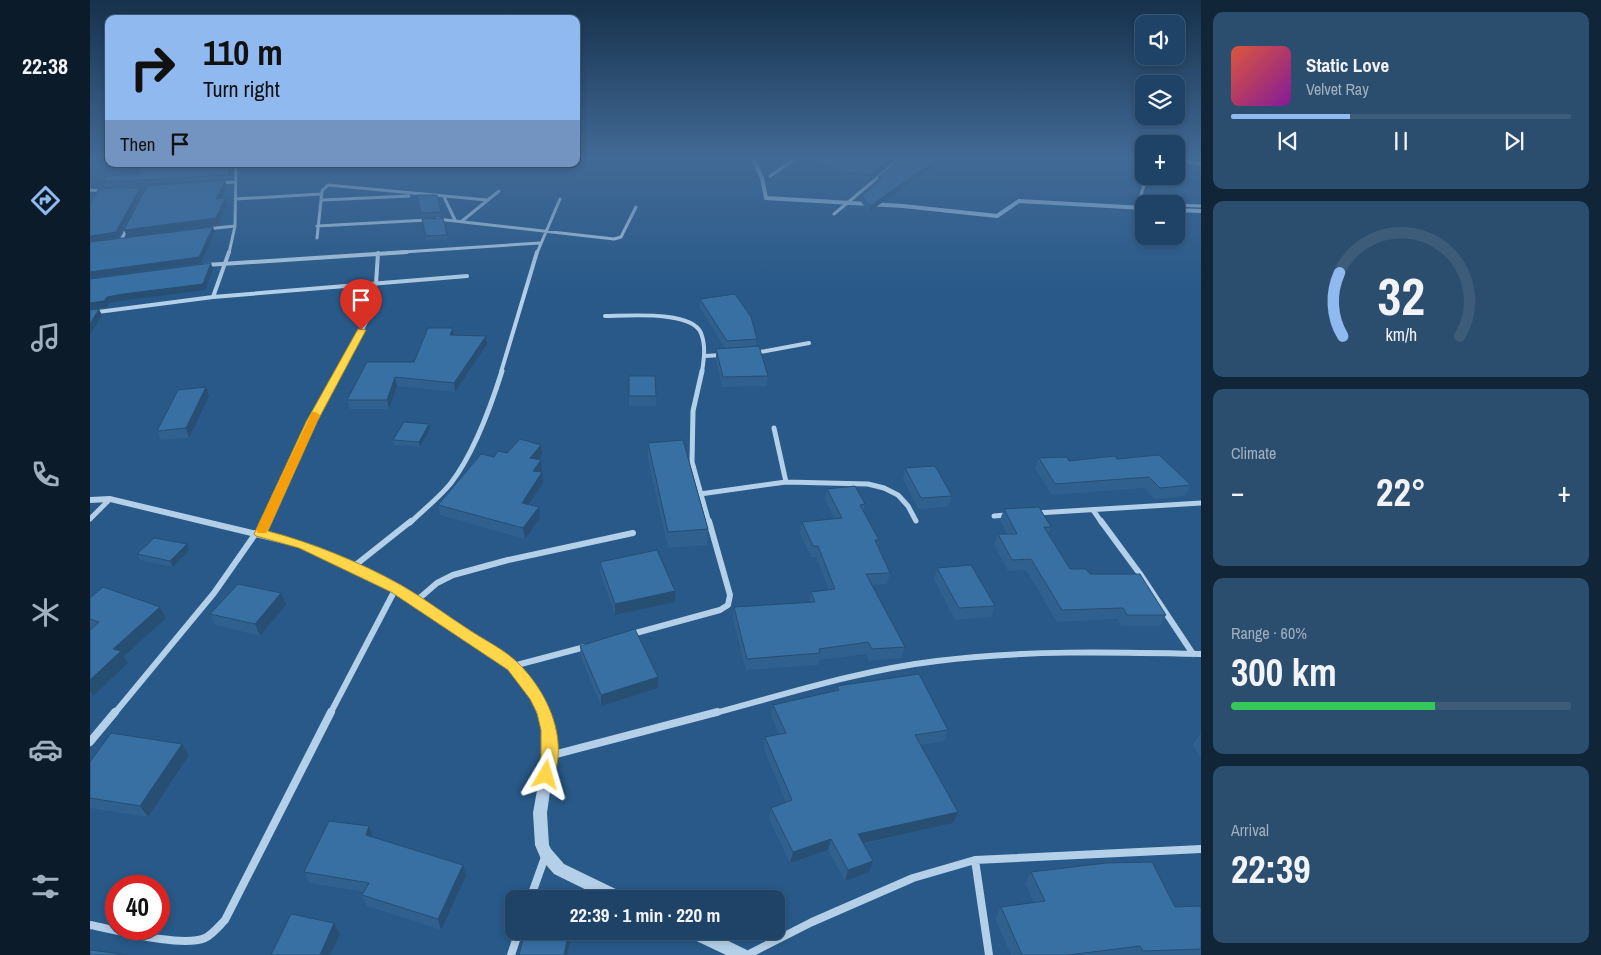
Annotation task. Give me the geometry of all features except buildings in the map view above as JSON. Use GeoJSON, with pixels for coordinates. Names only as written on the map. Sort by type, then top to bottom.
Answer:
{"type":"FeatureCollection","features":[{"type":"Feature","properties":{"kind":"street"},"geometry":{"type":"LineString","coordinates":[[213,297],[227,263],[235,226],[236,204]]}},
{"type":"Feature","properties":{"kind":"street"},"geometry":{"type":"LineString","coordinates":[[317,238],[321,204]]}},
{"type":"Feature","properties":{"kind":"street"},"geometry":{"type":"LineString","coordinates":[[447,204],[455,220]]}},
{"type":"Feature","properties":{"kind":"street"},"geometry":{"type":"LineString","coordinates":[[462,221],[483,204]]}},
{"type":"Feature","properties":{"kind":"street"},"geometry":{"type":"LineString","coordinates":[[354,567],[402,530],[451,483],[478,434],[493,399],[540,243],[558,204]]}},
{"type":"Feature","properties":{"kind":"street"},"geometry":{"type":"LineString","coordinates":[[834,214],[849,204]]}},
{"type":"Feature","properties":{"kind":"street"},"geometry":{"type":"LineString","coordinates":[[1185,205],[1201,206]]}},
{"type":"Feature","properties":{"kind":"street"},"geometry":{"type":"LineString","coordinates":[[317,226],[455,220],[544,232],[619,238],[636,207]]}},
{"type":"Feature","properties":{"kind":"street"},"geometry":{"type":"LineString","coordinates":[[121,240],[130,223]]}},
{"type":"Feature","properties":{"kind":"street"},"geometry":{"type":"LineString","coordinates":[[197,230],[235,226]]}},
{"type":"Feature","properties":{"kind":"street"},"geometry":{"type":"LineString","coordinates":[[113,241],[131,239]]}},
{"type":"Feature","properties":{"kind":"street"},"geometry":{"type":"LineString","coordinates":[[200,266],[540,243]]}},
{"type":"Feature","properties":{"kind":"street"},"geometry":{"type":"LineString","coordinates":[[376,284],[378,253]]}},
{"type":"Feature","properties":{"kind":"street"},"geometry":{"type":"LineString","coordinates":[[90,313],[213,297],[467,276]]}},
{"type":"Feature","properties":{"kind":"street"},"geometry":{"type":"LineString","coordinates":[[90,742],[214,594],[258,533],[312,422],[379,298]]}},
{"type":"Feature","properties":{"kind":"street"},"geometry":{"type":"LineString","coordinates":[[605,316],[662,316],[680,318],[698,327],[705,356],[694,411],[692,462],[729,588],[728,605],[714,612],[626,636]]}},
{"type":"Feature","properties":{"kind":"street"},"geometry":{"type":"LineString","coordinates":[[753,353],[809,343]]}},
{"type":"Feature","properties":{"kind":"street"},"geometry":{"type":"LineString","coordinates":[[705,356],[724,355]]}},
{"type":"Feature","properties":{"kind":"street"},"geometry":{"type":"LineString","coordinates":[[774,428],[786,482]]}},
{"type":"Feature","properties":{"kind":"street"},"geometry":{"type":"LineString","coordinates":[[700,494],[786,482],[880,486],[896,493],[912,512],[916,521]]}},
{"type":"Feature","properties":{"kind":"street"},"geometry":{"type":"LineString","coordinates":[[90,519],[110,499]]}},
{"type":"Feature","properties":{"kind":"street"},"geometry":{"type":"LineString","coordinates":[[90,500],[110,499],[304,545],[396,588],[513,666],[536,696],[549,730],[549,756],[540,813],[542,845],[546,854],[559,869],[602,890]]}},
{"type":"Feature","properties":{"kind":"street"},"geometry":{"type":"LineString","coordinates":[[1034,513],[1201,503]]}},
{"type":"Feature","properties":{"kind":"street"},"geometry":{"type":"LineString","coordinates":[[1093,510],[1197,654]]}},
{"type":"Feature","properties":{"kind":"street"},"geometry":{"type":"LineString","coordinates":[[994,516],[1014,514]]}},
{"type":"Feature","properties":{"kind":"street"},"geometry":{"type":"LineString","coordinates":[[415,602],[437,584],[452,575],[508,560],[633,534]]}},
{"type":"Feature","properties":{"kind":"street"},"geometry":{"type":"LineString","coordinates":[[90,925],[181,941],[200,940],[214,932],[224,920],[396,588]]}},
{"type":"Feature","properties":{"kind":"street"},"geometry":{"type":"LineString","coordinates":[[513,666],[588,646]]}},
{"type":"Feature","properties":{"kind":"street"},"geometry":{"type":"LineString","coordinates":[[549,756],[853,677],[934,661],[996,654],[1090,652],[1197,654]]}},
{"type":"Feature","properties":{"kind":"street"},"geometry":{"type":"LineString","coordinates":[[747,955],[812,922],[913,878],[975,860],[1201,849]]}},
{"type":"Feature","properties":{"kind":"street"},"geometry":{"type":"LineString","coordinates":[[533,890],[546,854]]}},
{"type":"Feature","properties":{"kind":"street"},"geometry":{"type":"LineString","coordinates":[[975,860],[989,955]]}},
{"type":"Feature","properties":{"kind":"street"},"geometry":{"type":"LineString","coordinates":[[511,955],[516,940]]}},
{"type":"Feature","properties":{"kind":"street"},"geometry":{"type":"LineString","coordinates":[[710,940],[742,955]]}},
{"type":"Feature","properties":{"kind":"waterway"},"geometry":{"type":"LineString","coordinates":[[861,204],[997,216],[1015,204]]}},
{"type":"Feature","properties":{"kind":"waterway"},"geometry":{"type":"LineString","coordinates":[[1065,204],[1135,207]]}},
{"type":"Feature","properties":{"kind":"waterway"},"geometry":{"type":"LineString","coordinates":[[1185,210],[1201,211]]}},
{"type":"Feature","properties":{"kind":"slow traffic"},"geometry":{"type":"LineString","coordinates":[[262,530],[315,415]]}},
{"type":"Feature","properties":{"kind":"route"},"geometry":{"type":"LineString","coordinates":[[361,330],[312,422],[260,534],[304,545],[396,588],[513,666],[536,696],[544,713],[549,730],[549,756],[546,775]]}}]}
